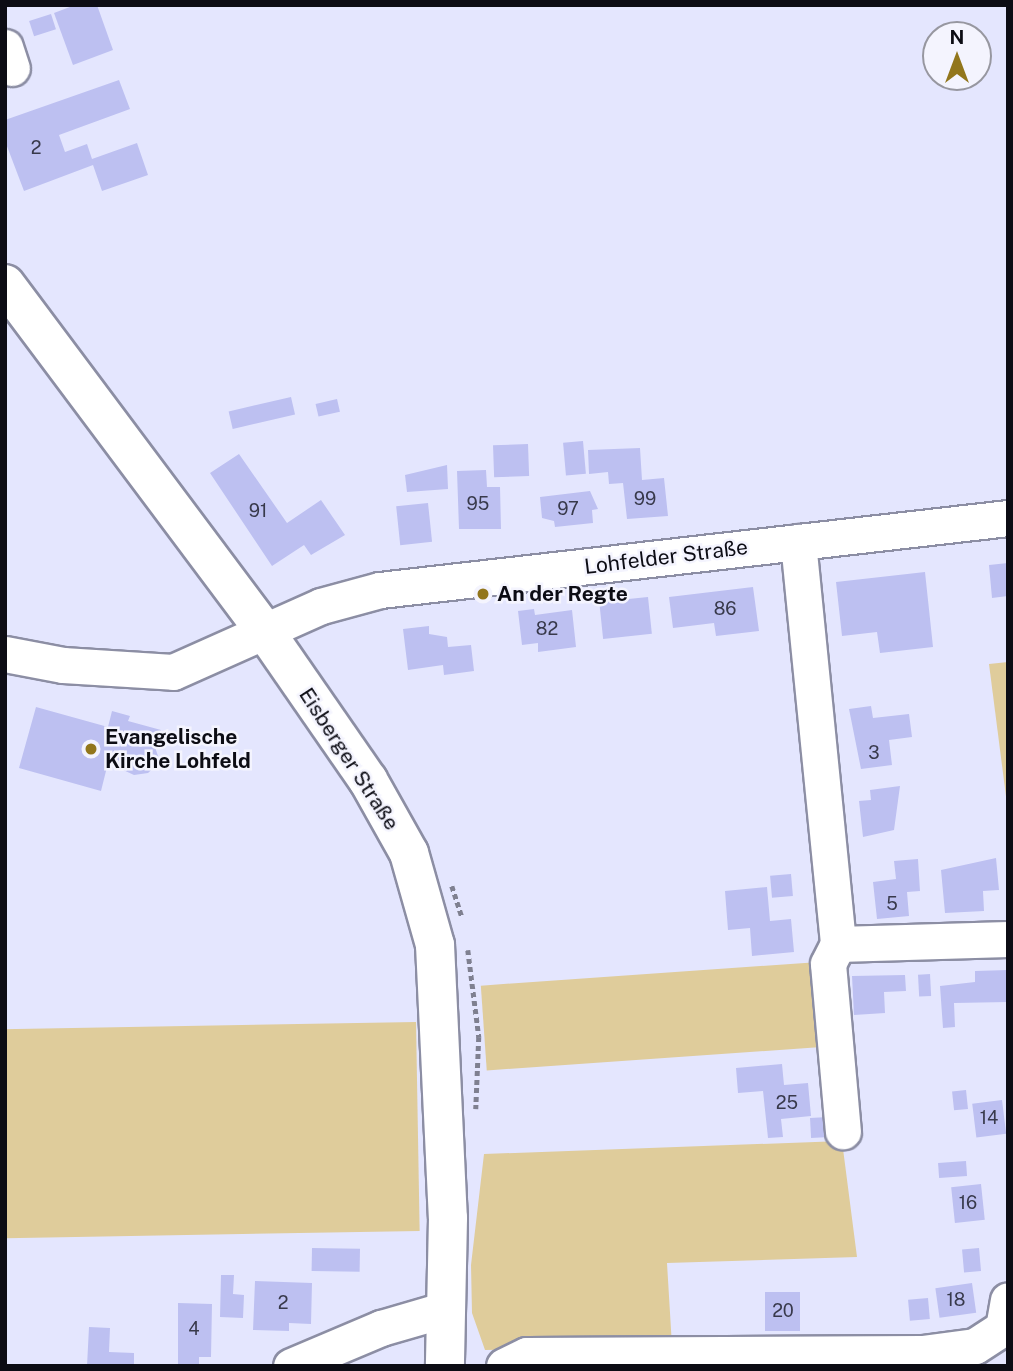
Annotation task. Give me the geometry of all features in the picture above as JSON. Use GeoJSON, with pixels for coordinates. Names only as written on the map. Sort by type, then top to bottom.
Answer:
{"type":"FeatureCollection","features":[{"type":"Feature","properties":{"kind":"main road","name":"Eisberger Straße"},"geometry":{"type":"LineString","coordinates":[[5,284],[264,630],[368,780],[409,853],[435,945],[448,1218],[443,1310],[446,1366]]}},
{"type":"Feature","properties":{"kind":"street","name":"Lohfelder Straße"},"geometry":{"type":"LineString","coordinates":[[5,654],[63,665],[173,672],[264,630],[380,590],[1008,518]]}},
{"type":"Feature","properties":{"kind":"street"},"geometry":{"type":"LineString","coordinates":[[798,542],[838,944],[828,964],[843,1131]]}},
{"type":"Feature","properties":{"kind":"street"},"geometry":{"type":"LineString","coordinates":[[838,944],[1008,939]]}},
{"type":"Feature","properties":{"kind":"street"},"geometry":{"type":"LineString","coordinates":[[505,1366],[527,1355],[922,1353],[975,1346],[1003,1328],[1008,1300]]}},
{"type":"Feature","properties":{"kind":"street"},"geometry":{"type":"LineString","coordinates":[[291,1366],[381,1328],[443,1310]]}},
{"type":"Feature","properties":{"kind":"shaded area"},"geometry":{"type":"Polygon","coordinates":[[[1008,662],[1008,812],[989,664],[1008,662]]]}},
{"type":"Feature","properties":{"kind":"shaded area"},"geometry":{"type":"Polygon","coordinates":[[[819,962],[825,1047],[487,1070],[481,986],[819,962]]]}},
{"type":"Feature","properties":{"kind":"shaded area"},"geometry":{"type":"Polygon","coordinates":[[[416,1022],[420,1231],[6,1238],[5,1029],[416,1022]]]}},
{"type":"Feature","properties":{"kind":"shaded area"},"geometry":{"type":"Polygon","coordinates":[[[842,1141],[857,1257],[667,1263],[672,1346],[485,1350],[472,1313],[471,1265],[484,1154],[842,1141]]]}},
{"type":"Feature","properties":{"kind":"building"},"geometry":{"type":"Polygon","coordinates":[[[75,5],[97,5],[113,50],[73,65],[54,13],[75,5]]]}},
{"type":"Feature","properties":{"kind":"building"},"geometry":{"type":"Polygon","coordinates":[[[51,14],[56,29],[34,36],[29,21],[51,14]]]}},
{"type":"Feature","properties":{"kind":"building"},"geometry":{"type":"Polygon","coordinates":[[[119,80],[130,109],[59,135],[65,152],[87,144],[92,159],[137,143],[148,175],[102,191],[93,165],[24,191],[5,141],[5,120],[119,80]]]}},
{"type":"Feature","properties":{"kind":"building"},"geometry":{"type":"Polygon","coordinates":[[[291,397],[295,415],[233,429],[229,411],[291,397]]]}},
{"type":"Feature","properties":{"kind":"building"},"geometry":{"type":"Polygon","coordinates":[[[337,399],[340,412],[318,417],[316,404],[337,399]]]}},
{"type":"Feature","properties":{"kind":"building"},"geometry":{"type":"Polygon","coordinates":[[[583,441],[586,474],[566,476],[563,443],[583,441]]]}},
{"type":"Feature","properties":{"kind":"building"},"geometry":{"type":"Polygon","coordinates":[[[528,444],[529,476],[494,477],[493,445],[528,444]]]}},
{"type":"Feature","properties":{"kind":"building"},"geometry":{"type":"Polygon","coordinates":[[[640,448],[642,480],[664,478],[668,516],[627,519],[623,483],[609,484],[608,472],[589,474],[588,450],[640,448]]]}},
{"type":"Feature","properties":{"kind":"building"},"geometry":{"type":"Polygon","coordinates":[[[239,454],[287,523],[321,500],[345,535],[311,555],[304,545],[272,566],[210,473],[239,454]]]}},
{"type":"Feature","properties":{"kind":"building"},"geometry":{"type":"Polygon","coordinates":[[[447,465],[448,489],[407,492],[405,475],[447,465]]]}},
{"type":"Feature","properties":{"kind":"building"},"geometry":{"type":"Polygon","coordinates":[[[486,470],[487,487],[500,487],[501,529],[459,529],[457,471],[486,470]]]}},
{"type":"Feature","properties":{"kind":"building"},"geometry":{"type":"Polygon","coordinates":[[[590,491],[598,509],[592,510],[593,523],[555,527],[554,521],[542,518],[540,497],[590,491]]]}},
{"type":"Feature","properties":{"kind":"building"},"geometry":{"type":"Polygon","coordinates":[[[428,503],[432,542],[400,545],[396,506],[428,503]]]}},
{"type":"Feature","properties":{"kind":"building"},"geometry":{"type":"Polygon","coordinates":[[[1008,563],[1008,596],[992,598],[989,565],[1008,563]]]}},
{"type":"Feature","properties":{"kind":"building"},"geometry":{"type":"Polygon","coordinates":[[[925,572],[933,647],[880,653],[877,632],[842,636],[836,582],[925,572]]]}},
{"type":"Feature","properties":{"kind":"building"},"geometry":{"type":"Polygon","coordinates":[[[753,587],[759,631],[716,636],[714,623],[673,628],[669,597],[753,587]]]}},
{"type":"Feature","properties":{"kind":"building"},"geometry":{"type":"Polygon","coordinates":[[[648,597],[652,634],[603,639],[599,602],[648,597]]]}},
{"type":"Feature","properties":{"kind":"building"},"geometry":{"type":"Polygon","coordinates":[[[534,609],[535,615],[572,610],[576,647],[538,652],[538,643],[522,645],[518,611],[534,609]]]}},
{"type":"Feature","properties":{"kind":"building"},"geometry":{"type":"Polygon","coordinates":[[[429,626],[429,634],[447,637],[448,647],[471,645],[474,671],[444,675],[443,665],[408,670],[403,629],[429,626]]]}},
{"type":"Feature","properties":{"kind":"building"},"geometry":{"type":"Polygon","coordinates":[[[871,706],[873,718],[909,714],[912,737],[889,740],[892,765],[861,769],[849,709],[871,706]]]}},
{"type":"Feature","properties":{"kind":"building","name":"Evangelische Kirche Lohfeld"},"geometry":{"type":"Polygon","coordinates":[[[36,707],[108,727],[112,711],[130,716],[128,721],[161,730],[155,747],[160,762],[148,773],[134,775],[108,763],[101,791],[19,768],[36,707]]]}},
{"type":"Feature","properties":{"kind":"building"},"geometry":{"type":"Polygon","coordinates":[[[900,786],[894,830],[863,837],[859,801],[871,800],[870,790],[900,786]]]}},
{"type":"Feature","properties":{"kind":"building"},"geometry":{"type":"Polygon","coordinates":[[[996,858],[999,890],[983,891],[984,911],[945,913],[941,870],[996,858]]]}},
{"type":"Feature","properties":{"kind":"building"},"geometry":{"type":"Polygon","coordinates":[[[918,859],[920,891],[907,892],[909,916],[877,919],[873,882],[896,879],[894,861],[918,859]]]}},
{"type":"Feature","properties":{"kind":"building"},"geometry":{"type":"Polygon","coordinates":[[[791,874],[793,896],[772,898],[770,876],[791,874]]]}},
{"type":"Feature","properties":{"kind":"building"},"geometry":{"type":"Polygon","coordinates":[[[767,887],[770,921],[791,919],[794,952],[752,956],[750,928],[728,930],[725,891],[767,887]]]}},
{"type":"Feature","properties":{"kind":"building"},"geometry":{"type":"Polygon","coordinates":[[[1008,970],[1008,1002],[954,1003],[955,1027],[943,1028],[940,986],[975,982],[975,971],[1008,970]]]}},
{"type":"Feature","properties":{"kind":"building"},"geometry":{"type":"Polygon","coordinates":[[[930,974],[931,996],[919,997],[918,975],[930,974]]]}},
{"type":"Feature","properties":{"kind":"building"},"geometry":{"type":"Polygon","coordinates":[[[905,975],[906,991],[884,992],[885,1013],[854,1015],[852,976],[905,975]]]}},
{"type":"Feature","properties":{"kind":"building"},"geometry":{"type":"Polygon","coordinates":[[[782,1064],[784,1085],[808,1083],[811,1116],[781,1119],[783,1137],[768,1138],[763,1091],[738,1093],[736,1068],[782,1064]]]}},
{"type":"Feature","properties":{"kind":"building"},"geometry":{"type":"Polygon","coordinates":[[[966,1090],[968,1109],[954,1110],[952,1091],[966,1090]]]}},
{"type":"Feature","properties":{"kind":"building"},"geometry":{"type":"Polygon","coordinates":[[[1002,1100],[1006,1134],[976,1137],[972,1104],[1002,1100]]]}},
{"type":"Feature","properties":{"kind":"building"},"geometry":{"type":"Polygon","coordinates":[[[828,1117],[829,1137],[811,1138],[810,1118],[828,1117]]]}},
{"type":"Feature","properties":{"kind":"building"},"geometry":{"type":"Polygon","coordinates":[[[966,1161],[967,1176],[939,1178],[938,1163],[966,1161]]]}},
{"type":"Feature","properties":{"kind":"building"},"geometry":{"type":"Polygon","coordinates":[[[981,1184],[985,1220],[955,1223],[951,1187],[981,1184]]]}},
{"type":"Feature","properties":{"kind":"building"},"geometry":{"type":"Polygon","coordinates":[[[312,1248],[360,1249],[360,1272],[312,1271],[312,1248]]]}},
{"type":"Feature","properties":{"kind":"building"},"geometry":{"type":"Polygon","coordinates":[[[979,1248],[981,1271],[964,1272],[962,1249],[979,1248]]]}},
{"type":"Feature","properties":{"kind":"building"},"geometry":{"type":"Polygon","coordinates":[[[221,1275],[234,1275],[233,1294],[244,1295],[243,1318],[220,1317],[221,1275]]]}},
{"type":"Feature","properties":{"kind":"building"},"geometry":{"type":"Polygon","coordinates":[[[255,1281],[312,1283],[311,1324],[289,1323],[289,1331],[253,1330],[255,1281]]]}},
{"type":"Feature","properties":{"kind":"building"},"geometry":{"type":"Polygon","coordinates":[[[972,1283],[976,1313],[940,1318],[935,1288],[972,1283]]]}},
{"type":"Feature","properties":{"kind":"building"},"geometry":{"type":"Polygon","coordinates":[[[765,1292],[800,1292],[800,1331],[765,1331],[765,1292]]]}},
{"type":"Feature","properties":{"kind":"building"},"geometry":{"type":"Polygon","coordinates":[[[928,1298],[930,1319],[910,1321],[908,1300],[928,1298]]]}},
{"type":"Feature","properties":{"kind":"building"},"geometry":{"type":"Polygon","coordinates":[[[178,1303],[212,1304],[211,1357],[199,1357],[199,1366],[178,1366],[178,1303]]]}},
{"type":"Feature","properties":{"kind":"building"},"geometry":{"type":"Polygon","coordinates":[[[89,1327],[110,1328],[109,1352],[134,1353],[134,1366],[87,1366],[89,1327]]]}},
{"type":"Feature","properties":{"kind":"place","name":"An der Regte"},"geometry":{"type":"Point","coordinates":[483,594]}},
{"type":"Feature","properties":{"kind":"place","name":"Evangelische Kirche Lohfeld"},"geometry":{"type":"Point","coordinates":[91,749]}}]}
